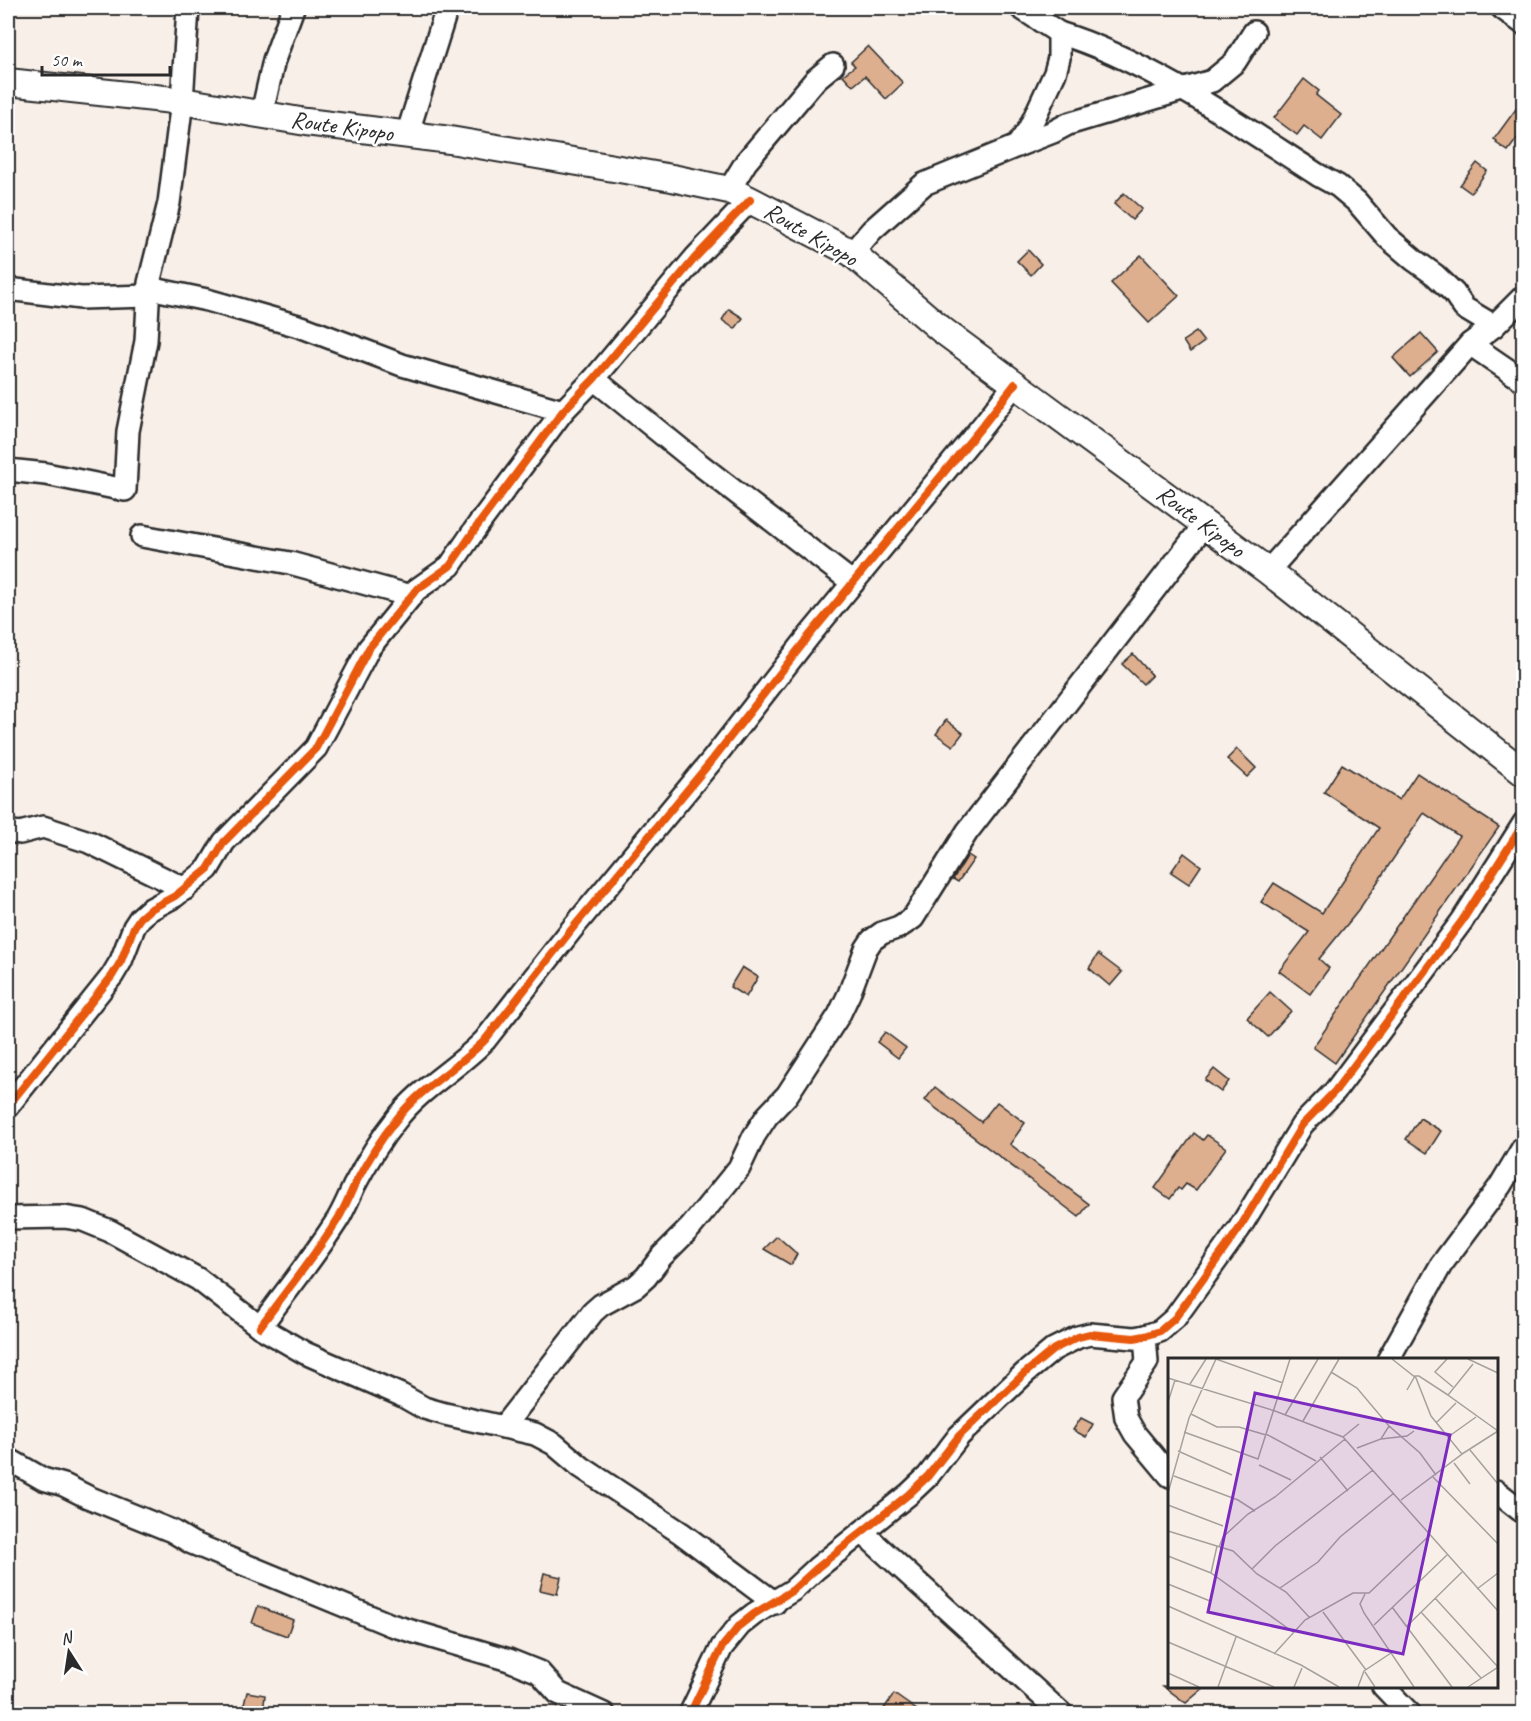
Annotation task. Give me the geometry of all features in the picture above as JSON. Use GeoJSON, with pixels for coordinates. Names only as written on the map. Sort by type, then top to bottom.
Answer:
{"type":"FeatureCollection","features":[{"type":"Feature","properties":{"kind":"main road","name":"Route Kipopo"},"geometry":{"type":"LineString","coordinates":[[8,82],[182,101],[306,122],[450,140],[632,171],[740,195],[852,253],[942,330],[1205,524],[1524,773]]}},
{"type":"Feature","properties":{"kind":"street"},"geometry":{"type":"LineString","coordinates":[[8,470],[46,474],[125,490],[128,431],[146,341],[149,292],[169,203],[182,101],[188,8]]}},
{"type":"Feature","properties":{"kind":"street"},"geometry":{"type":"LineString","coordinates":[[262,113],[274,60],[293,8]]}},
{"type":"Feature","properties":{"kind":"street"},"geometry":{"type":"LineString","coordinates":[[406,135],[447,8]]}},
{"type":"Feature","properties":{"kind":"street"},"geometry":{"type":"LineString","coordinates":[[1021,8],[1059,33],[1102,49],[1180,89],[1338,186],[1357,202],[1387,237],[1454,293],[1464,308],[1494,326]]}},
{"type":"Feature","properties":{"kind":"street"},"geometry":{"type":"LineString","coordinates":[[1502,8],[1524,24]]}},
{"type":"Feature","properties":{"kind":"street"},"geometry":{"type":"LineString","coordinates":[[1017,146],[1029,129],[1055,73],[1059,58],[1059,33]]}},
{"type":"Feature","properties":{"kind":"street"},"geometry":{"type":"LineString","coordinates":[[852,253],[872,230],[924,184],[1068,124],[1212,81],[1235,62],[1254,33]]}},
{"type":"Feature","properties":{"kind":"street"},"geometry":{"type":"LineString","coordinates":[[8,1106],[112,976],[140,918],[149,910],[185,889],[208,869],[224,842],[316,748],[369,648],[416,590],[450,566],[563,411],[594,379],[695,258],[740,195],[746,162],[816,79],[833,65]]}},
{"type":"Feature","properties":{"kind":"street"},"geometry":{"type":"LineString","coordinates":[[8,289],[81,298],[149,292],[207,300],[302,327],[402,365],[563,411]]}},
{"type":"Feature","properties":{"kind":"street"},"geometry":{"type":"LineString","coordinates":[[1268,572],[1470,344],[1494,326],[1524,296]]}},
{"type":"Feature","properties":{"kind":"street"},"geometry":{"type":"LineString","coordinates":[[1470,344],[1524,381]]}},
{"type":"Feature","properties":{"kind":"street"},"geometry":{"type":"LineString","coordinates":[[594,379],[853,584]]}},
{"type":"Feature","properties":{"kind":"street"},"geometry":{"type":"LineString","coordinates":[[260,1327],[309,1264],[340,1216],[355,1184],[378,1145],[396,1119],[415,1099],[485,1040],[572,929],[713,759],[809,636],[1015,384]]}},
{"type":"Feature","properties":{"kind":"street"},"geometry":{"type":"LineString","coordinates":[[503,1427],[593,1312],[601,1305],[636,1286],[646,1277],[739,1168],[761,1126],[787,1095],[839,1015],[866,949],[872,940],[913,918],[967,832],[1205,524]]}},
{"type":"Feature","properties":{"kind":"street"},"geometry":{"type":"LineString","coordinates":[[142,536],[290,563],[411,596]]}},
{"type":"Feature","properties":{"kind":"street"},"geometry":{"type":"LineString","coordinates":[[690,1713],[712,1664],[731,1634],[754,1614],[793,1590],[915,1488],[928,1476],[959,1436],[1025,1373],[1054,1349],[1077,1337],[1090,1334],[1134,1338],[1145,1336],[1160,1331],[1175,1318],[1239,1229],[1302,1125],[1335,1091],[1462,921],[1524,823]]}},
{"type":"Feature","properties":{"kind":"street"},"geometry":{"type":"LineString","coordinates":[[8,831],[20,833],[43,827],[89,842],[185,889]]}},
{"type":"Feature","properties":{"kind":"street"},"geometry":{"type":"LineString","coordinates":[[1389,1358],[1441,1265],[1500,1186],[1524,1146]]}},
{"type":"Feature","properties":{"kind":"street"},"geometry":{"type":"LineString","coordinates":[[8,1218],[63,1217],[83,1220],[110,1231],[198,1279],[260,1327],[305,1353],[401,1395],[424,1408],[535,1434],[554,1444],[581,1467],[681,1533],[775,1603]]}},
{"type":"Feature","properties":{"kind":"street"},"geometry":{"type":"LineString","coordinates":[[1145,1336],[1147,1362],[1123,1397],[1126,1419],[1168,1474]]}},
{"type":"Feature","properties":{"kind":"street"},"geometry":{"type":"LineString","coordinates":[[8,1459],[43,1479],[64,1485],[172,1531],[192,1543],[391,1625],[509,1660],[539,1672],[558,1693],[604,1713]]}},
{"type":"Feature","properties":{"kind":"street"},"geometry":{"type":"LineString","coordinates":[[1498,1492],[1521,1505]]}},
{"type":"Feature","properties":{"kind":"street"},"geometry":{"type":"LineString","coordinates":[[862,1532],[1062,1713]]}},
{"type":"Feature","properties":{"kind":"street"},"geometry":{"type":"LineString","coordinates":[[1385,1688],[1410,1713]]}},
{"type":"Feature","properties":{"kind":"building"},"geometry":{"type":"Polygon","coordinates":[[[868,46],[903,83],[886,99],[865,76],[853,86],[843,75],[855,66],[851,62],[868,46]]]}},
{"type":"Feature","properties":{"kind":"building"},"geometry":{"type":"Polygon","coordinates":[[[1304,79],[1319,91],[1316,95],[1341,115],[1322,140],[1304,126],[1297,135],[1274,118],[1304,79]]]}},
{"type":"Feature","properties":{"kind":"building"},"geometry":{"type":"Polygon","coordinates":[[[1524,98],[1524,129],[1508,151],[1494,139],[1524,98]]]}},
{"type":"Feature","properties":{"kind":"building"},"geometry":{"type":"Polygon","coordinates":[[[1477,163],[1487,171],[1471,193],[1460,185],[1477,163]]]}},
{"type":"Feature","properties":{"kind":"building"},"geometry":{"type":"Polygon","coordinates":[[[1124,193],[1142,209],[1132,220],[1114,204],[1124,193]]]}},
{"type":"Feature","properties":{"kind":"building"},"geometry":{"type":"Polygon","coordinates":[[[1028,250],[1041,264],[1031,275],[1017,261],[1028,250]]]}},
{"type":"Feature","properties":{"kind":"building"},"geometry":{"type":"Polygon","coordinates":[[[1141,255],[1179,296],[1149,323],[1111,283],[1141,255]]]}},
{"type":"Feature","properties":{"kind":"building"},"geometry":{"type":"Polygon","coordinates":[[[729,309],[743,318],[735,329],[722,320],[729,309]]]}},
{"type":"Feature","properties":{"kind":"building"},"geometry":{"type":"Polygon","coordinates":[[[1196,332],[1204,342],[1190,352],[1183,341],[1196,332]]]}},
{"type":"Feature","properties":{"kind":"building"},"geometry":{"type":"Polygon","coordinates":[[[1421,333],[1438,352],[1410,377],[1393,358],[1421,333]]]}},
{"type":"Feature","properties":{"kind":"building"},"geometry":{"type":"Polygon","coordinates":[[[1133,654],[1152,675],[1143,684],[1122,664],[1133,654]]]}},
{"type":"Feature","properties":{"kind":"building"},"geometry":{"type":"Polygon","coordinates":[[[946,720],[963,733],[953,746],[936,734],[946,720]]]}},
{"type":"Feature","properties":{"kind":"building"},"geometry":{"type":"Polygon","coordinates":[[[1237,749],[1256,768],[1247,777],[1227,759],[1237,749]]]}},
{"type":"Feature","properties":{"kind":"building"},"geometry":{"type":"Polygon","coordinates":[[[1342,764],[1399,800],[1417,773],[1499,827],[1335,1063],[1313,1047],[1459,836],[1424,813],[1358,911],[1319,959],[1329,968],[1310,994],[1279,971],[1309,932],[1261,902],[1274,883],[1322,913],[1379,828],[1324,792],[1342,764]]]}},
{"type":"Feature","properties":{"kind":"building"},"geometry":{"type":"Polygon","coordinates":[[[1184,853],[1201,866],[1189,884],[1171,872],[1184,853]]]}},
{"type":"Feature","properties":{"kind":"building"},"geometry":{"type":"Polygon","coordinates":[[[968,855],[974,859],[958,882],[953,879],[968,855]]]}},
{"type":"Feature","properties":{"kind":"building"},"geometry":{"type":"Polygon","coordinates":[[[1098,954],[1122,972],[1110,986],[1089,968],[1098,954]]]}},
{"type":"Feature","properties":{"kind":"building"},"geometry":{"type":"Polygon","coordinates":[[[742,967],[758,977],[746,997],[730,987],[742,967]]]}},
{"type":"Feature","properties":{"kind":"building"},"geometry":{"type":"Polygon","coordinates":[[[1270,992],[1291,1011],[1268,1037],[1247,1018],[1270,992]]]}},
{"type":"Feature","properties":{"kind":"building"},"geometry":{"type":"Polygon","coordinates":[[[885,1032],[906,1048],[898,1058],[877,1042],[885,1032]]]}},
{"type":"Feature","properties":{"kind":"building"},"geometry":{"type":"Polygon","coordinates":[[[1214,1069],[1229,1081],[1221,1092],[1205,1080],[1214,1069]]]}},
{"type":"Feature","properties":{"kind":"building"},"geometry":{"type":"Polygon","coordinates":[[[935,1087],[981,1122],[997,1102],[1025,1123],[1010,1144],[1089,1204],[1079,1217],[925,1100],[935,1087]]]}},
{"type":"Feature","properties":{"kind":"building"},"geometry":{"type":"Polygon","coordinates":[[[1420,1118],[1441,1131],[1427,1153],[1406,1139],[1420,1118]]]}},
{"type":"Feature","properties":{"kind":"building"},"geometry":{"type":"Polygon","coordinates":[[[1194,1133],[1203,1140],[1207,1135],[1226,1148],[1196,1190],[1186,1184],[1181,1190],[1178,1188],[1170,1199],[1155,1188],[1194,1133]]]}},
{"type":"Feature","properties":{"kind":"building"},"geometry":{"type":"Polygon","coordinates":[[[777,1236],[797,1254],[791,1265],[764,1249],[777,1236]]]}},
{"type":"Feature","properties":{"kind":"building"},"geometry":{"type":"Polygon","coordinates":[[[1081,1418],[1093,1424],[1086,1437],[1073,1430],[1081,1418]]]}},
{"type":"Feature","properties":{"kind":"building"},"geometry":{"type":"Polygon","coordinates":[[[544,1573],[561,1577],[557,1594],[540,1590],[544,1573]]]}},
{"type":"Feature","properties":{"kind":"building"},"geometry":{"type":"Polygon","coordinates":[[[258,1606],[293,1620],[287,1636],[252,1623],[258,1606]]]}},
{"type":"Feature","properties":{"kind":"building"},"geometry":{"type":"Polygon","coordinates":[[[1163,1686],[1204,1688],[1186,1703],[1163,1686]]]}},
{"type":"Feature","properties":{"kind":"building"},"geometry":{"type":"Polygon","coordinates":[[[247,1692],[265,1695],[263,1713],[242,1713],[247,1692]]]}},
{"type":"Feature","properties":{"kind":"building"},"geometry":{"type":"Polygon","coordinates":[[[894,1694],[921,1713],[881,1713],[894,1694]]]}},
{"type":"Feature","properties":{"kind":"cycle path"},"geometry":{"type":"LineString","coordinates":[[8,1106],[112,976],[140,918],[149,910],[175,896],[208,869],[224,842],[316,748],[369,648],[416,590],[450,566],[563,411],[594,379],[695,258],[750,200]]}},
{"type":"Feature","properties":{"kind":"cycle path"},"geometry":{"type":"LineString","coordinates":[[260,1327],[329,1233],[368,1160],[396,1120],[427,1088],[485,1040],[572,929],[713,759],[809,636],[1015,384]]}},
{"type":"Feature","properties":{"kind":"cycle path"},"geometry":{"type":"LineString","coordinates":[[690,1714],[722,1647],[740,1625],[793,1590],[909,1494],[928,1476],[959,1436],[1025,1373],[1054,1349],[1078,1337],[1090,1334],[1134,1338],[1145,1336],[1160,1331],[1175,1318],[1239,1229],[1302,1125],[1335,1091],[1462,921],[1524,823]]}}]}
